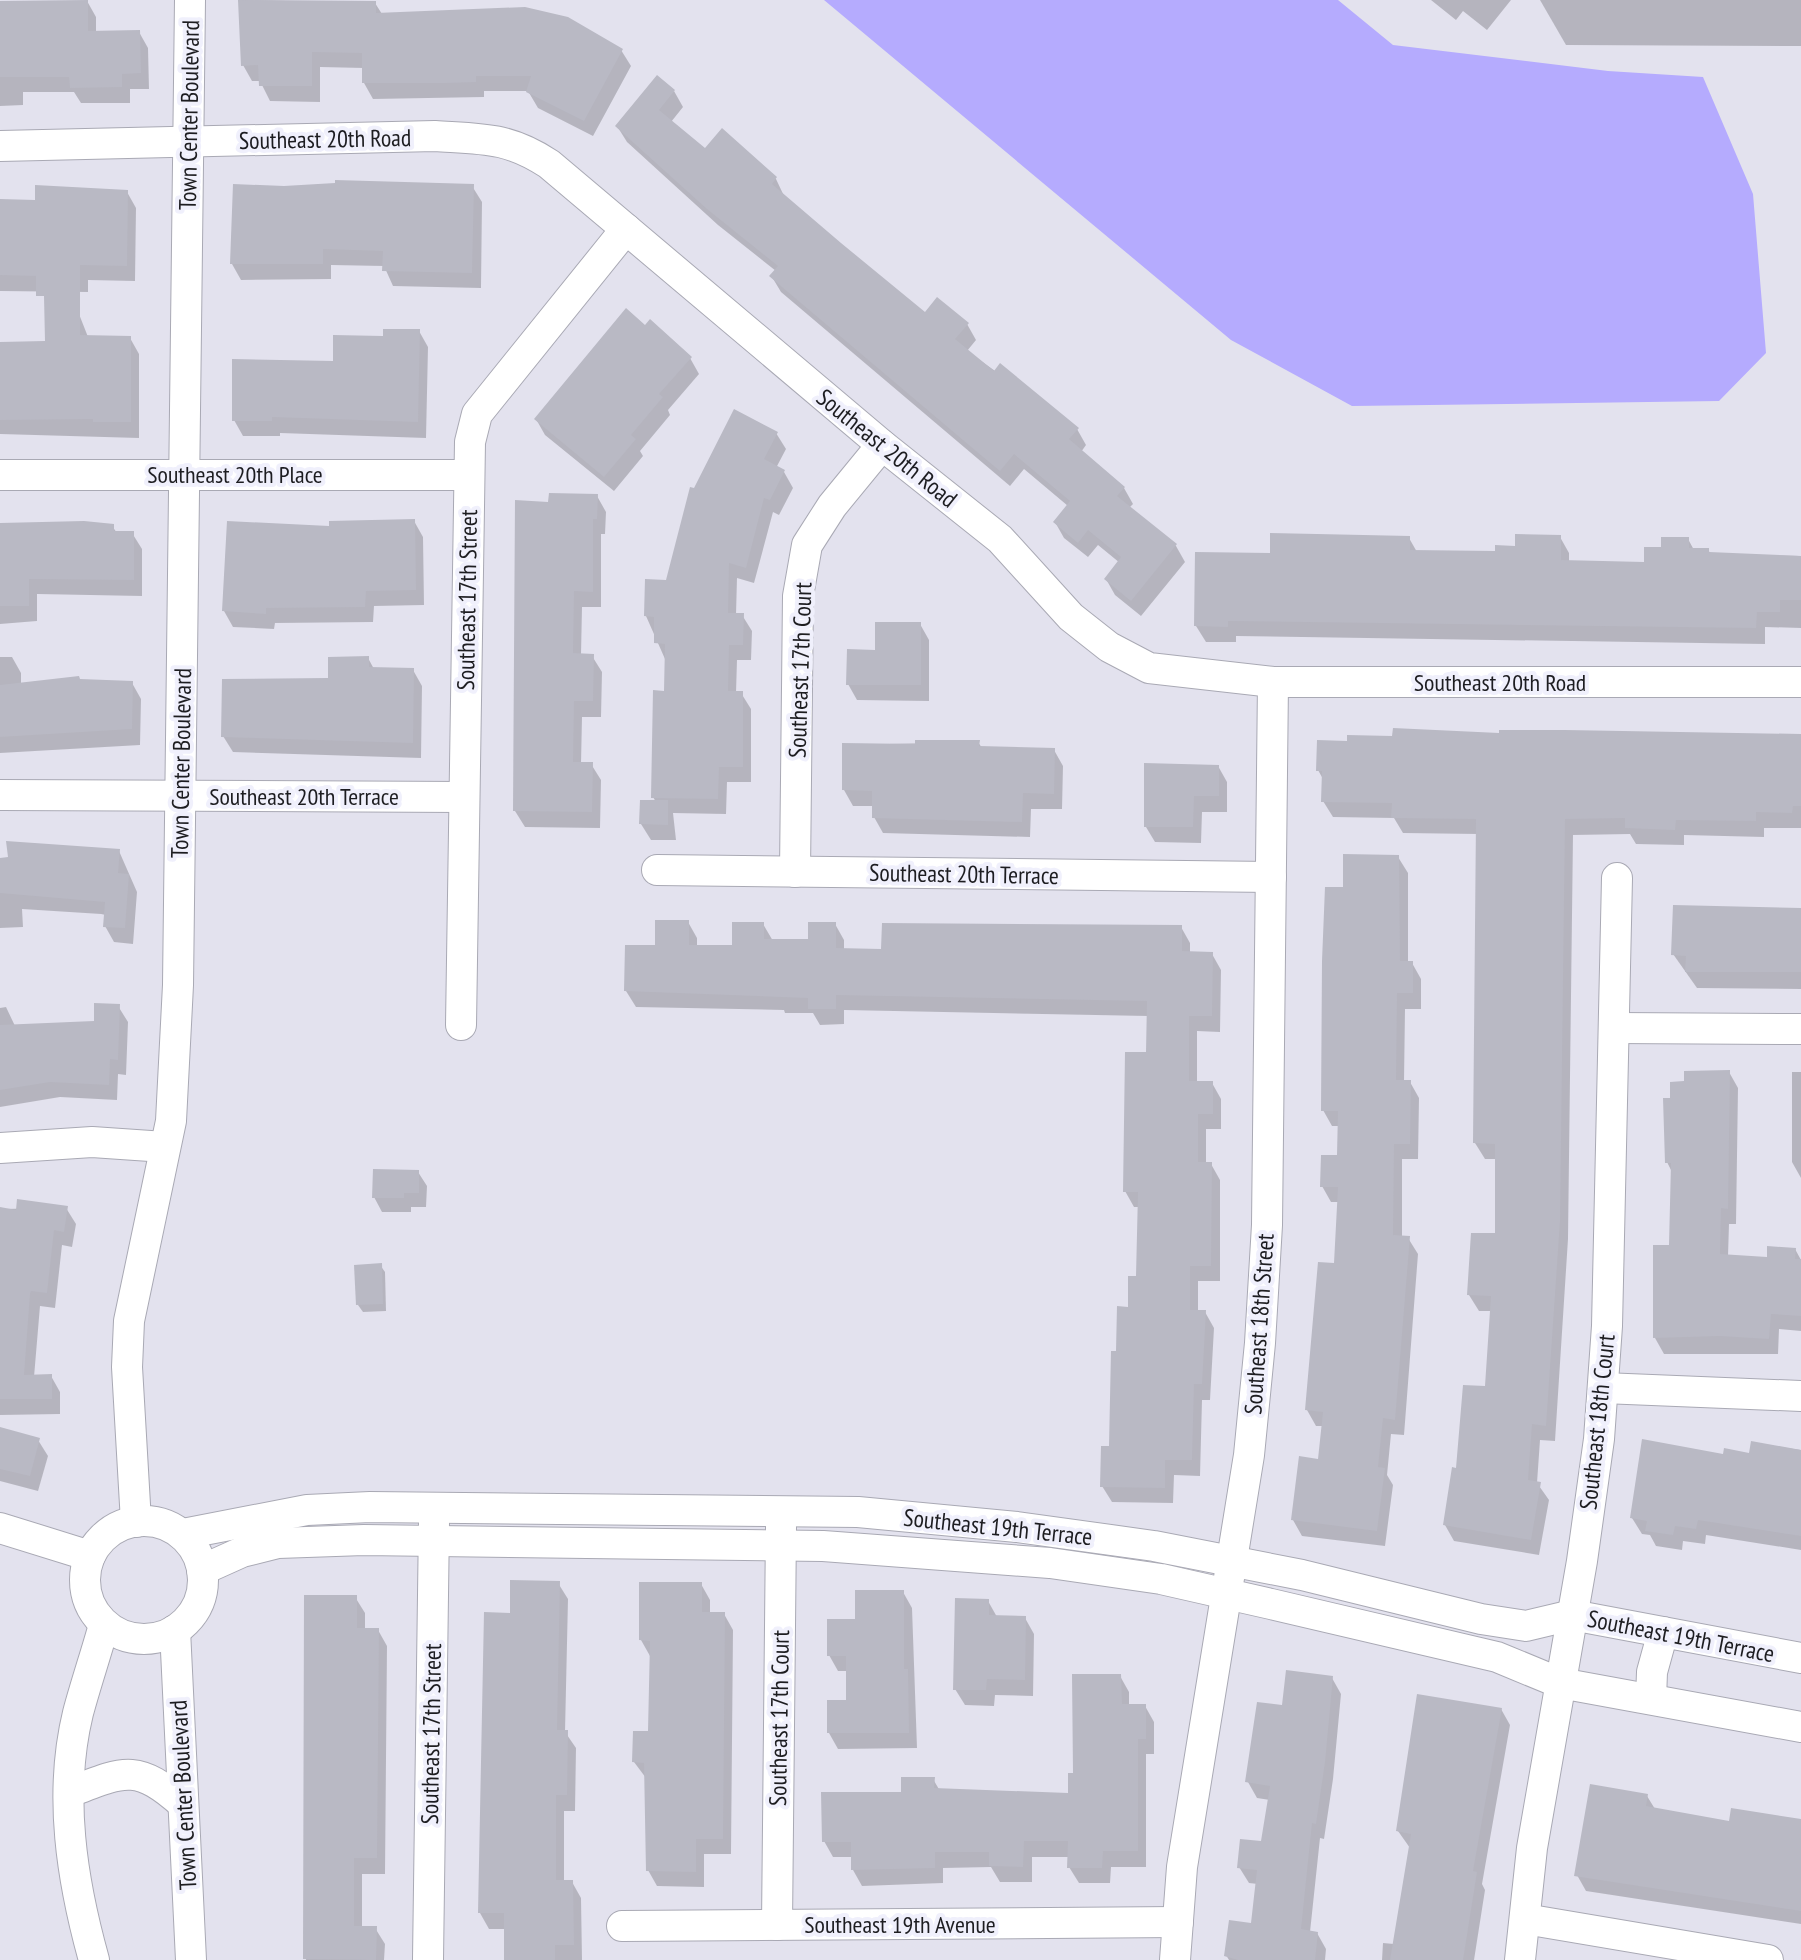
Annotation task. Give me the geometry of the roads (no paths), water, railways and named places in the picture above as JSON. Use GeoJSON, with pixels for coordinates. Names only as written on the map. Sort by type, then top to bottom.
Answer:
{"type":"FeatureCollection","features":[{"type":"Feature","properties":{"kind":"street","name":"Town Center Boulevard"},"geometry":{"type":"LineString","coordinates":[[136,1522],[127,1367],[129,1321],[171,1121],[178,985],[190,0]]}},
{"type":"Feature","properties":{"kind":"street","name":"Southeast 20th Road"},"geometry":{"type":"LineString","coordinates":[[0,146],[435,136],[491,139],[522,147],[549,164],[882,445],[1000,539],[1071,617],[1109,647],[1149,668],[1273,682],[1801,682]]}},
{"type":"Feature","properties":{"kind":"street","name":"Southeast 17th Street"},"geometry":{"type":"LineString","coordinates":[[461,1025],[470,442],[477,414],[626,229]]}},
{"type":"Feature","properties":{"kind":"street","name":"Southeast 17th Court"},"geometry":{"type":"LineString","coordinates":[[795,872],[798,596],[807,545],[832,506],[882,445]]}},
{"type":"Feature","properties":{"kind":"street","name":"Southeast 20th Place"},"geometry":{"type":"LineString","coordinates":[[0,475],[469,475]]}},
{"type":"Feature","properties":{"kind":"street","name":"Southeast 18th Street"},"geometry":{"type":"LineString","coordinates":[[1175,1960],[1201,1742],[1249,1455],[1264,1269],[1273,682]]}},
{"type":"Feature","properties":{"kind":"street","name":"Southeast 20th Terrace"},"geometry":{"type":"LineString","coordinates":[[0,795],[464,797]]}},
{"type":"Feature","properties":{"kind":"street","name":"Southeast 20th Terrace"},"geometry":{"type":"LineString","coordinates":[[657,870],[1271,877]]}},
{"type":"Feature","properties":{"kind":"street","name":"Southeast 18th Court"},"geometry":{"type":"LineString","coordinates":[[1520,1960],[1532,1848],[1597,1454],[1603,1388],[1617,878]]}},
{"type":"Feature","properties":{"kind":"street"},"geometry":{"type":"LineString","coordinates":[[1615,1028],[1801,1029]]}},
{"type":"Feature","properties":{"kind":"street"},"geometry":{"type":"LineString","coordinates":[[0,1148],[92,1142],[165,1147]]}},
{"type":"Feature","properties":{"kind":"street"},"geometry":{"type":"LineString","coordinates":[[1603,1388],[1801,1396]]}},
{"type":"Feature","properties":{"kind":"street","name":"Southeast 17th Street"},"geometry":{"type":"LineString","coordinates":[[428,1960],[435,1507]]}},
{"type":"Feature","properties":{"kind":"street","name":"Southeast 19th Terrace"},"geometry":{"type":"LineString","coordinates":[[183,1534],[307,1510],[435,1507],[858,1512],[1017,1527],[1232,1561],[1481,1619],[1526,1626],[1572,1615],[1801,1658]]}},
{"type":"Feature","properties":{"kind":"street","name":"Southeast 17th Court"},"geometry":{"type":"LineString","coordinates":[[777,1925],[781,1511]]}},
{"type":"Feature","properties":{"kind":"street"},"geometry":{"type":"LineString","coordinates":[[136,1522],[165,1524],[183,1534],[196,1551],[202,1570],[202,1591],[196,1610],[175,1630],[144,1640],[122,1636],[104,1625],[91,1609],[85,1589],[90,1556],[106,1534],[123,1524],[136,1522]]}},
{"type":"Feature","properties":{"kind":"street"},"geometry":{"type":"LineString","coordinates":[[0,1528],[90,1556]]}},
{"type":"Feature","properties":{"kind":"street","name":"Southeast 19th Terrace"},"geometry":{"type":"LineString","coordinates":[[202,1570],[242,1552],[278,1543],[434,1541],[781,1546],[1050,1563],[1161,1579],[1497,1657],[1560,1683],[1801,1727]]}},
{"type":"Feature","properties":{"kind":"street"},"geometry":{"type":"LineString","coordinates":[[94,1960],[77,1899],[69,1833],[70,1792],[77,1716],[104,1625]]}},
{"type":"Feature","properties":{"kind":"street","name":"Town Center Boulevard"},"geometry":{"type":"LineString","coordinates":[[175,1630],[191,1960]]}},
{"type":"Feature","properties":{"kind":"street"},"geometry":{"type":"LineString","coordinates":[[1651,1699],[1652,1672],[1663,1632]]}},
{"type":"Feature","properties":{"kind":"street"},"geometry":{"type":"LineString","coordinates":[[70,1792],[110,1776],[138,1775],[157,1781],[183,1804]]}},
{"type":"Feature","properties":{"kind":"street"},"geometry":{"type":"LineString","coordinates":[[1525,1919],[1768,1960]]}},
{"type":"Feature","properties":{"kind":"street","name":"Southeast 19th Avenue"},"geometry":{"type":"LineString","coordinates":[[622,1926],[1178,1922]]}}]}
